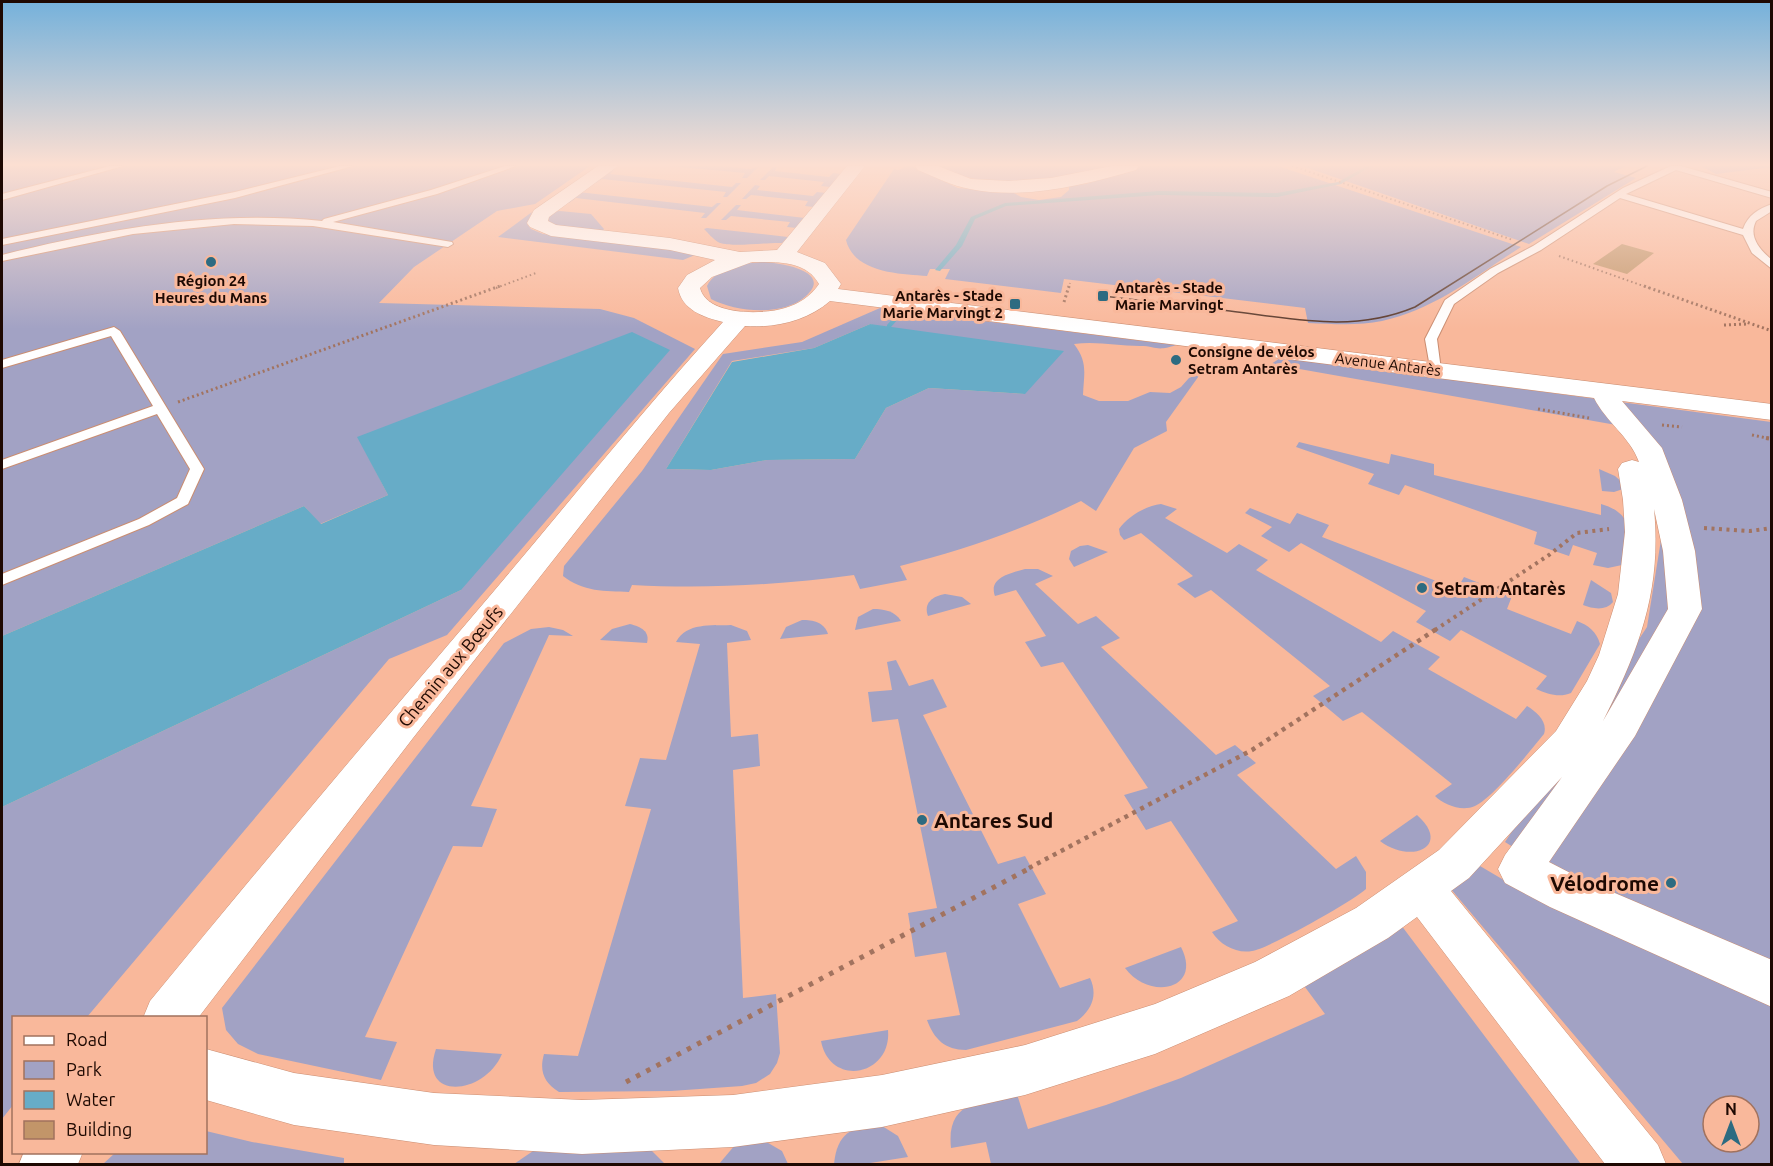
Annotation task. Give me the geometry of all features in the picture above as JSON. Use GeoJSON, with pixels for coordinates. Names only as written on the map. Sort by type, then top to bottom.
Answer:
{"type":"FeatureCollection","features":[{"type":"Feature","properties":{"kind":"street"},"geometry":{"type":"LineString","coordinates":[[538,220],[537,223],[551,230],[670,244],[737,258],[783,256],[802,260],[817,266],[827,274],[830,284],[826,294],[809,307],[782,316],[739,318],[703,308],[693,299],[690,289],[694,280],[704,271],[737,258]]}},
{"type":"Feature","properties":{"kind":"street"},"geometry":{"type":"LineString","coordinates":[[783,256],[812,220]]}},
{"type":"Feature","properties":{"kind":"street","name":"Avenue Antarès"},"geometry":{"type":"LineString","coordinates":[[826,294],[1772,412]]}},
{"type":"Feature","properties":{"kind":"street","name":"Chemin aux Bœufs"},"geometry":{"type":"LineString","coordinates":[[168,1016],[399,727],[506,599],[660,407],[739,318]]}},
{"type":"Feature","properties":{"kind":"street"},"geometry":{"type":"LineString","coordinates":[[1604,391],[1614,411],[1648,448],[1667,500],[1677,543],[1685,609],[1621,725],[1520,869],[1566,892],[1772,984]]}},
{"type":"Feature","properties":{"kind":"street"},"geometry":{"type":"LineString","coordinates":[[207,1076],[294,1099],[434,1119],[582,1127],[733,1121],[882,1101],[1025,1070],[1155,1029],[1272,979],[1372,923],[1454,864],[1570,742],[1606,683],[1628,626],[1639,572],[1641,525],[1632,469]]}},
{"type":"Feature","properties":{"kind":"street"},"geometry":{"type":"LineString","coordinates":[[1421,888],[1639,1164]]}},
{"type":"Feature","properties":{"kind":"lane"},"geometry":{"type":"LineString","coordinates":[[3,241],[107,220]]}},
{"type":"Feature","properties":{"kind":"lane"},"geometry":{"type":"LineString","coordinates":[[2,258],[64,243],[183,224],[259,220]]}},
{"type":"Feature","properties":{"kind":"lane"},"geometry":{"type":"LineString","coordinates":[[272,220],[359,228],[448,244]]}},
{"type":"Feature","properties":{"kind":"lane"},"geometry":{"type":"LineString","coordinates":[[315,225],[332,220]]}},
{"type":"Feature","properties":{"kind":"lane"},"geometry":{"type":"LineString","coordinates":[[1435,370],[1431,339],[1449,302],[1580,220]]}},
{"type":"Feature","properties":{"kind":"lane"},"geometry":{"type":"LineString","coordinates":[[1704,220],[1746,233]]}},
{"type":"Feature","properties":{"kind":"lane"},"geometry":{"type":"LineString","coordinates":[[1751,220],[1746,233],[1756,252],[1772,266]]}},
{"type":"Feature","properties":{"kind":"lane"},"geometry":{"type":"LineString","coordinates":[[2,364],[114,331],[197,469],[183,501],[144,522],[2,580]]}},
{"type":"Feature","properties":{"kind":"lane"},"geometry":{"type":"LineString","coordinates":[[2,465],[160,408]]}},
{"type":"Feature","properties":{"kind":"path"},"geometry":{"type":"LineString","coordinates":[[1453,220],[1772,331]]}},
{"type":"Feature","properties":{"kind":"path"},"geometry":{"type":"LineString","coordinates":[[160,408],[536,273]]}},
{"type":"Feature","properties":{"kind":"path"},"geometry":{"type":"LineString","coordinates":[[1066,298],[1070,283]]}},
{"type":"Feature","properties":{"kind":"path"},"geometry":{"type":"LineString","coordinates":[[1724,325],[1752,324]]}},
{"type":"Feature","properties":{"kind":"path"},"geometry":{"type":"LineString","coordinates":[[618,1086],[1252,750],[1549,555]]}},
{"type":"Feature","properties":{"kind":"green space"},"geometry":{"type":"Polygon","coordinates":[[[2,220],[483,220],[414,267],[379,303],[600,309],[634,318],[695,349],[447,635],[389,659],[88,1016],[12,1016],[12,1106],[2,1119],[2,807],[461,590],[358,437],[388,495],[320,524],[304,506],[2,636],[2,220]]]}},
{"type":"Feature","properties":{"kind":"green space"},"geometry":{"type":"Polygon","coordinates":[[[521,220],[528,220],[527,224],[531,229],[543,234],[687,250],[695,255],[683,260],[498,237],[521,220]]]}},
{"type":"Feature","properties":{"kind":"green space"},"geometry":{"type":"Polygon","coordinates":[[[546,220],[597,220],[604,229],[601,233],[547,224],[546,220]]]}},
{"type":"Feature","properties":{"kind":"green space"},"geometry":{"type":"Polygon","coordinates":[[[774,220],[803,220],[797,228],[787,227],[790,222],[774,220]]]}},
{"type":"Feature","properties":{"kind":"green space"},"geometry":{"type":"Polygon","coordinates":[[[859,220],[1441,220],[1521,247],[1454,290],[1419,309],[1373,323],[1336,324],[1308,323],[1305,308],[1064,279],[1061,293],[945,279],[950,269],[930,269],[927,276],[879,270],[858,259],[846,240],[859,220]]]}},
{"type":"Feature","properties":{"kind":"green space"},"geometry":{"type":"Polygon","coordinates":[[[1460,220],[1567,220],[1529,244],[1460,220]]]}},
{"type":"Feature","properties":{"kind":"green space"},"geometry":{"type":"Polygon","coordinates":[[[704,229],[788,237],[782,243],[730,245],[716,241],[704,229]]]}},
{"type":"Feature","properties":{"kind":"green space"},"geometry":{"type":"Polygon","coordinates":[[[761,262],[800,269],[813,280],[813,287],[796,303],[772,310],[733,307],[711,299],[707,286],[717,275],[738,265],[761,262]]]}},
{"type":"Feature","properties":{"kind":"green space"},"geometry":{"type":"Polygon","coordinates":[[[880,308],[1176,345],[1160,348],[1099,343],[1074,344],[1083,362],[1083,395],[1099,401],[1128,401],[1150,392],[1170,393],[1181,387],[1189,378],[1201,373],[1166,422],[1167,431],[1134,448],[1096,511],[1081,501],[992,538],[900,566],[907,580],[860,589],[854,575],[743,585],[688,587],[632,585],[629,592],[586,588],[563,576],[564,566],[642,471],[723,354],[802,342],[880,308]],[[870,324],[814,348],[732,361],[666,469],[711,470],[767,460],[855,459],[886,408],[929,388],[1025,394],[870,324]]]}},
{"type":"Feature","properties":{"kind":"green space","name":"Vélodrome"},"geometry":{"type":"Polygon","coordinates":[[[1282,357],[1771,422],[1771,1164],[1683,1164],[1450,888],[1480,866],[1519,889],[1538,863],[1505,842],[1647,627],[1664,521],[1646,455],[1622,426],[1271,364],[1282,357]]]}},
{"type":"Feature","properties":{"kind":"green space"},"geometry":{"type":"Polygon","coordinates":[[[1299,442],[1389,464],[1391,454],[1434,464],[1434,475],[1601,515],[1601,504],[1618,512],[1626,521],[1622,565],[1608,568],[1593,565],[1597,553],[1573,545],[1569,556],[1534,544],[1537,532],[1405,485],[1399,495],[1368,484],[1374,474],[1296,447],[1299,442]]]}},
{"type":"Feature","properties":{"kind":"green space"},"geometry":{"type":"Polygon","coordinates":[[[1599,469],[1615,476],[1623,483],[1623,489],[1614,492],[1602,491],[1599,469]]]}},
{"type":"Feature","properties":{"kind":"green space"},"geometry":{"type":"Polygon","coordinates":[[[1161,504],[1177,509],[1165,518],[1227,553],[1239,544],[1268,560],[1256,570],[1381,642],[1393,631],[1440,657],[1428,669],[1516,719],[1527,706],[1543,721],[1544,734],[1511,773],[1483,801],[1470,808],[1454,807],[1443,802],[1435,796],[1452,784],[1362,712],[1343,721],[1313,696],[1330,686],[1211,590],[1195,598],[1177,584],[1193,576],[1141,533],[1124,540],[1119,529],[1127,520],[1144,509],[1161,504]]]}},
{"type":"Feature","properties":{"kind":"green space"},"geometry":{"type":"Polygon","coordinates":[[[1250,508],[1290,524],[1297,513],[1329,525],[1322,537],[1457,589],[1464,577],[1512,596],[1507,609],[1571,634],[1577,621],[1594,633],[1600,644],[1571,693],[1558,695],[1540,691],[1536,689],[1547,676],[1461,630],[1450,641],[1416,622],[1426,611],[1301,543],[1289,552],[1261,536],[1272,527],[1245,513],[1250,508]]]}},
{"type":"Feature","properties":{"kind":"green space"},"geometry":{"type":"Polygon","coordinates":[[[1088,545],[1108,552],[1074,567],[1069,559],[1071,551],[1088,545]]]}},
{"type":"Feature","properties":{"kind":"green space"},"geometry":{"type":"Polygon","coordinates":[[[1025,569],[1038,569],[1053,576],[1035,584],[1078,624],[1096,616],[1120,638],[1101,647],[1216,755],[1235,745],[1256,763],[1237,775],[1336,869],[1356,856],[1366,872],[1366,889],[1310,924],[1261,948],[1246,952],[1229,948],[1220,941],[1212,932],[1238,921],[1171,821],[1146,830],[1124,795],[1148,788],[1063,662],[1041,667],[1025,642],[1046,636],[1016,590],[995,596],[995,584],[998,580],[1025,569]]]}},
{"type":"Feature","properties":{"kind":"green space"},"geometry":{"type":"Polygon","coordinates":[[[1591,580],[1611,593],[1613,602],[1610,605],[1599,608],[1583,605],[1591,580]]]}},
{"type":"Feature","properties":{"kind":"green space"},"geometry":{"type":"Polygon","coordinates":[[[945,594],[962,597],[971,604],[928,616],[927,607],[930,601],[945,594]]]}},
{"type":"Feature","properties":{"kind":"green space"},"geometry":{"type":"Polygon","coordinates":[[[873,609],[889,611],[901,621],[855,630],[858,617],[873,609]]]}},
{"type":"Feature","properties":{"kind":"green space"},"geometry":{"type":"Polygon","coordinates":[[[802,620],[818,622],[828,634],[780,639],[786,627],[802,620]]]}},
{"type":"Feature","properties":{"kind":"green space"},"geometry":{"type":"Polygon","coordinates":[[[630,624],[644,630],[648,639],[647,643],[600,640],[612,629],[630,624]]]}},
{"type":"Feature","properties":{"kind":"green space"},"geometry":{"type":"Polygon","coordinates":[[[731,625],[747,631],[751,640],[727,643],[731,737],[758,734],[760,766],[733,770],[743,998],[776,994],[780,1053],[777,1063],[770,1074],[756,1083],[742,1086],[671,1091],[559,1092],[546,1081],[544,1076],[542,1066],[544,1054],[578,1056],[651,809],[625,806],[640,758],[666,760],[700,644],[676,642],[686,631],[693,628],[731,625]]]}},
{"type":"Feature","properties":{"kind":"green space"},"geometry":{"type":"Polygon","coordinates":[[[549,627],[563,630],[573,636],[549,635],[471,806],[497,809],[482,847],[453,846],[365,1037],[397,1042],[381,1080],[258,1054],[238,1044],[226,1030],[222,1008],[504,643],[531,629],[549,627]]]}},
{"type":"Feature","properties":{"kind":"green space"},"geometry":{"type":"Polygon","coordinates":[[[896,660],[909,686],[933,679],[947,707],[923,715],[998,864],[1025,856],[1046,894],[1018,904],[1060,988],[1090,978],[1093,990],[1092,1002],[1077,1021],[966,1050],[946,1046],[930,1027],[927,1020],[960,1015],[946,952],[915,957],[908,913],[937,908],[898,719],[872,722],[868,692],[892,690],[887,662],[896,660]]]}},
{"type":"Feature","properties":{"kind":"green space"},"geometry":{"type":"Polygon","coordinates":[[[1417,815],[1427,826],[1430,836],[1429,843],[1424,849],[1404,851],[1392,848],[1380,841],[1417,815]]]}},
{"type":"Feature","properties":{"kind":"green space"},"geometry":{"type":"Polygon","coordinates":[[[1401,925],[1581,1164],[991,1164],[986,1142],[951,1148],[954,1121],[960,1112],[978,1101],[1016,1091],[1028,1129],[1106,1105],[1181,1078],[1325,1014],[1302,983],[1401,925]]]}},
{"type":"Feature","properties":{"kind":"green space"},"geometry":{"type":"Polygon","coordinates":[[[1181,947],[1186,962],[1185,973],[1179,981],[1170,986],[1147,985],[1125,968],[1181,947]]]}},
{"type":"Feature","properties":{"kind":"green space"},"geometry":{"type":"Polygon","coordinates":[[[888,1030],[887,1046],[880,1058],[871,1066],[859,1070],[847,1070],[836,1066],[827,1056],[821,1041],[888,1030]]]}},
{"type":"Feature","properties":{"kind":"green space"},"geometry":{"type":"Polygon","coordinates":[[[436,1049],[502,1054],[493,1068],[482,1078],[468,1085],[456,1087],[444,1085],[436,1078],[433,1066],[436,1049]]]}},
{"type":"Feature","properties":{"kind":"green space"},"geometry":{"type":"Polygon","coordinates":[[[879,1124],[898,1136],[908,1157],[864,1164],[834,1164],[838,1145],[847,1134],[861,1127],[879,1124]]]}},
{"type":"Feature","properties":{"kind":"green space"},"geometry":{"type":"Polygon","coordinates":[[[207,1131],[252,1142],[344,1158],[344,1163],[103,1164],[114,1154],[207,1154],[207,1131]]]}},
{"type":"Feature","properties":{"kind":"green space"},"geometry":{"type":"Polygon","coordinates":[[[763,1140],[782,1151],[788,1164],[719,1164],[735,1145],[763,1140]]]}},
{"type":"Feature","properties":{"kind":"green space"},"geometry":{"type":"Polygon","coordinates":[[[536,1149],[651,1150],[665,1164],[514,1164],[536,1149]]]}},
{"type":"Feature","properties":{"kind":"water"},"geometry":{"type":"Polygon","coordinates":[[[870,324],[1064,351],[1025,394],[929,388],[886,408],[855,459],[767,460],[711,470],[666,469],[732,362],[814,348],[870,324]]]}},
{"type":"Feature","properties":{"kind":"water"},"geometry":{"type":"Polygon","coordinates":[[[632,332],[670,350],[461,590],[2,807],[2,636],[304,506],[321,524],[388,495],[357,437],[632,332]]]}},
{"type":"Feature","properties":{"kind":"building"},"geometry":{"type":"Polygon","coordinates":[[[1622,244],[1654,253],[1627,274],[1593,264],[1622,244]]]}},
{"type":"Feature","properties":{"kind":"waterway"},"geometry":{"type":"LineString","coordinates":[[938,270],[959,246],[972,220]]}},
{"type":"Feature","properties":{"kind":"waterway"},"geometry":{"type":"LineString","coordinates":[[889,326],[904,309]]}},
{"type":"Feature","properties":{"kind":"tram line"},"geometry":{"type":"LineString","coordinates":[[1103,296],[1301,320],[1324,322],[1369,320],[1415,307],[1552,220]]}},
{"type":"Feature","properties":{"kind":"place","name":"Région 24 Heures du Mans"},"geometry":{"type":"Point","coordinates":[211,262]}},
{"type":"Feature","properties":{"kind":"place","name":"Antarès - Stade Marie Marvingt"},"geometry":{"type":"Point","coordinates":[1103,296]}},
{"type":"Feature","properties":{"kind":"place","name":"Antarès - Stade Marie Marvingt 2"},"geometry":{"type":"Point","coordinates":[1015,304]}},
{"type":"Feature","properties":{"kind":"place","name":"Consigne de vélos Setram Antarès"},"geometry":{"type":"Point","coordinates":[1176,360]}},
{"type":"Feature","properties":{"kind":"place","name":"Setram Antarès"},"geometry":{"type":"Point","coordinates":[1422,588]}},
{"type":"Feature","properties":{"kind":"place","name":"Antares Sud"},"geometry":{"type":"Point","coordinates":[922,820]}},
{"type":"Feature","properties":{"kind":"place","name":"Vélodrome"},"geometry":{"type":"Point","coordinates":[1671,883]}}]}
